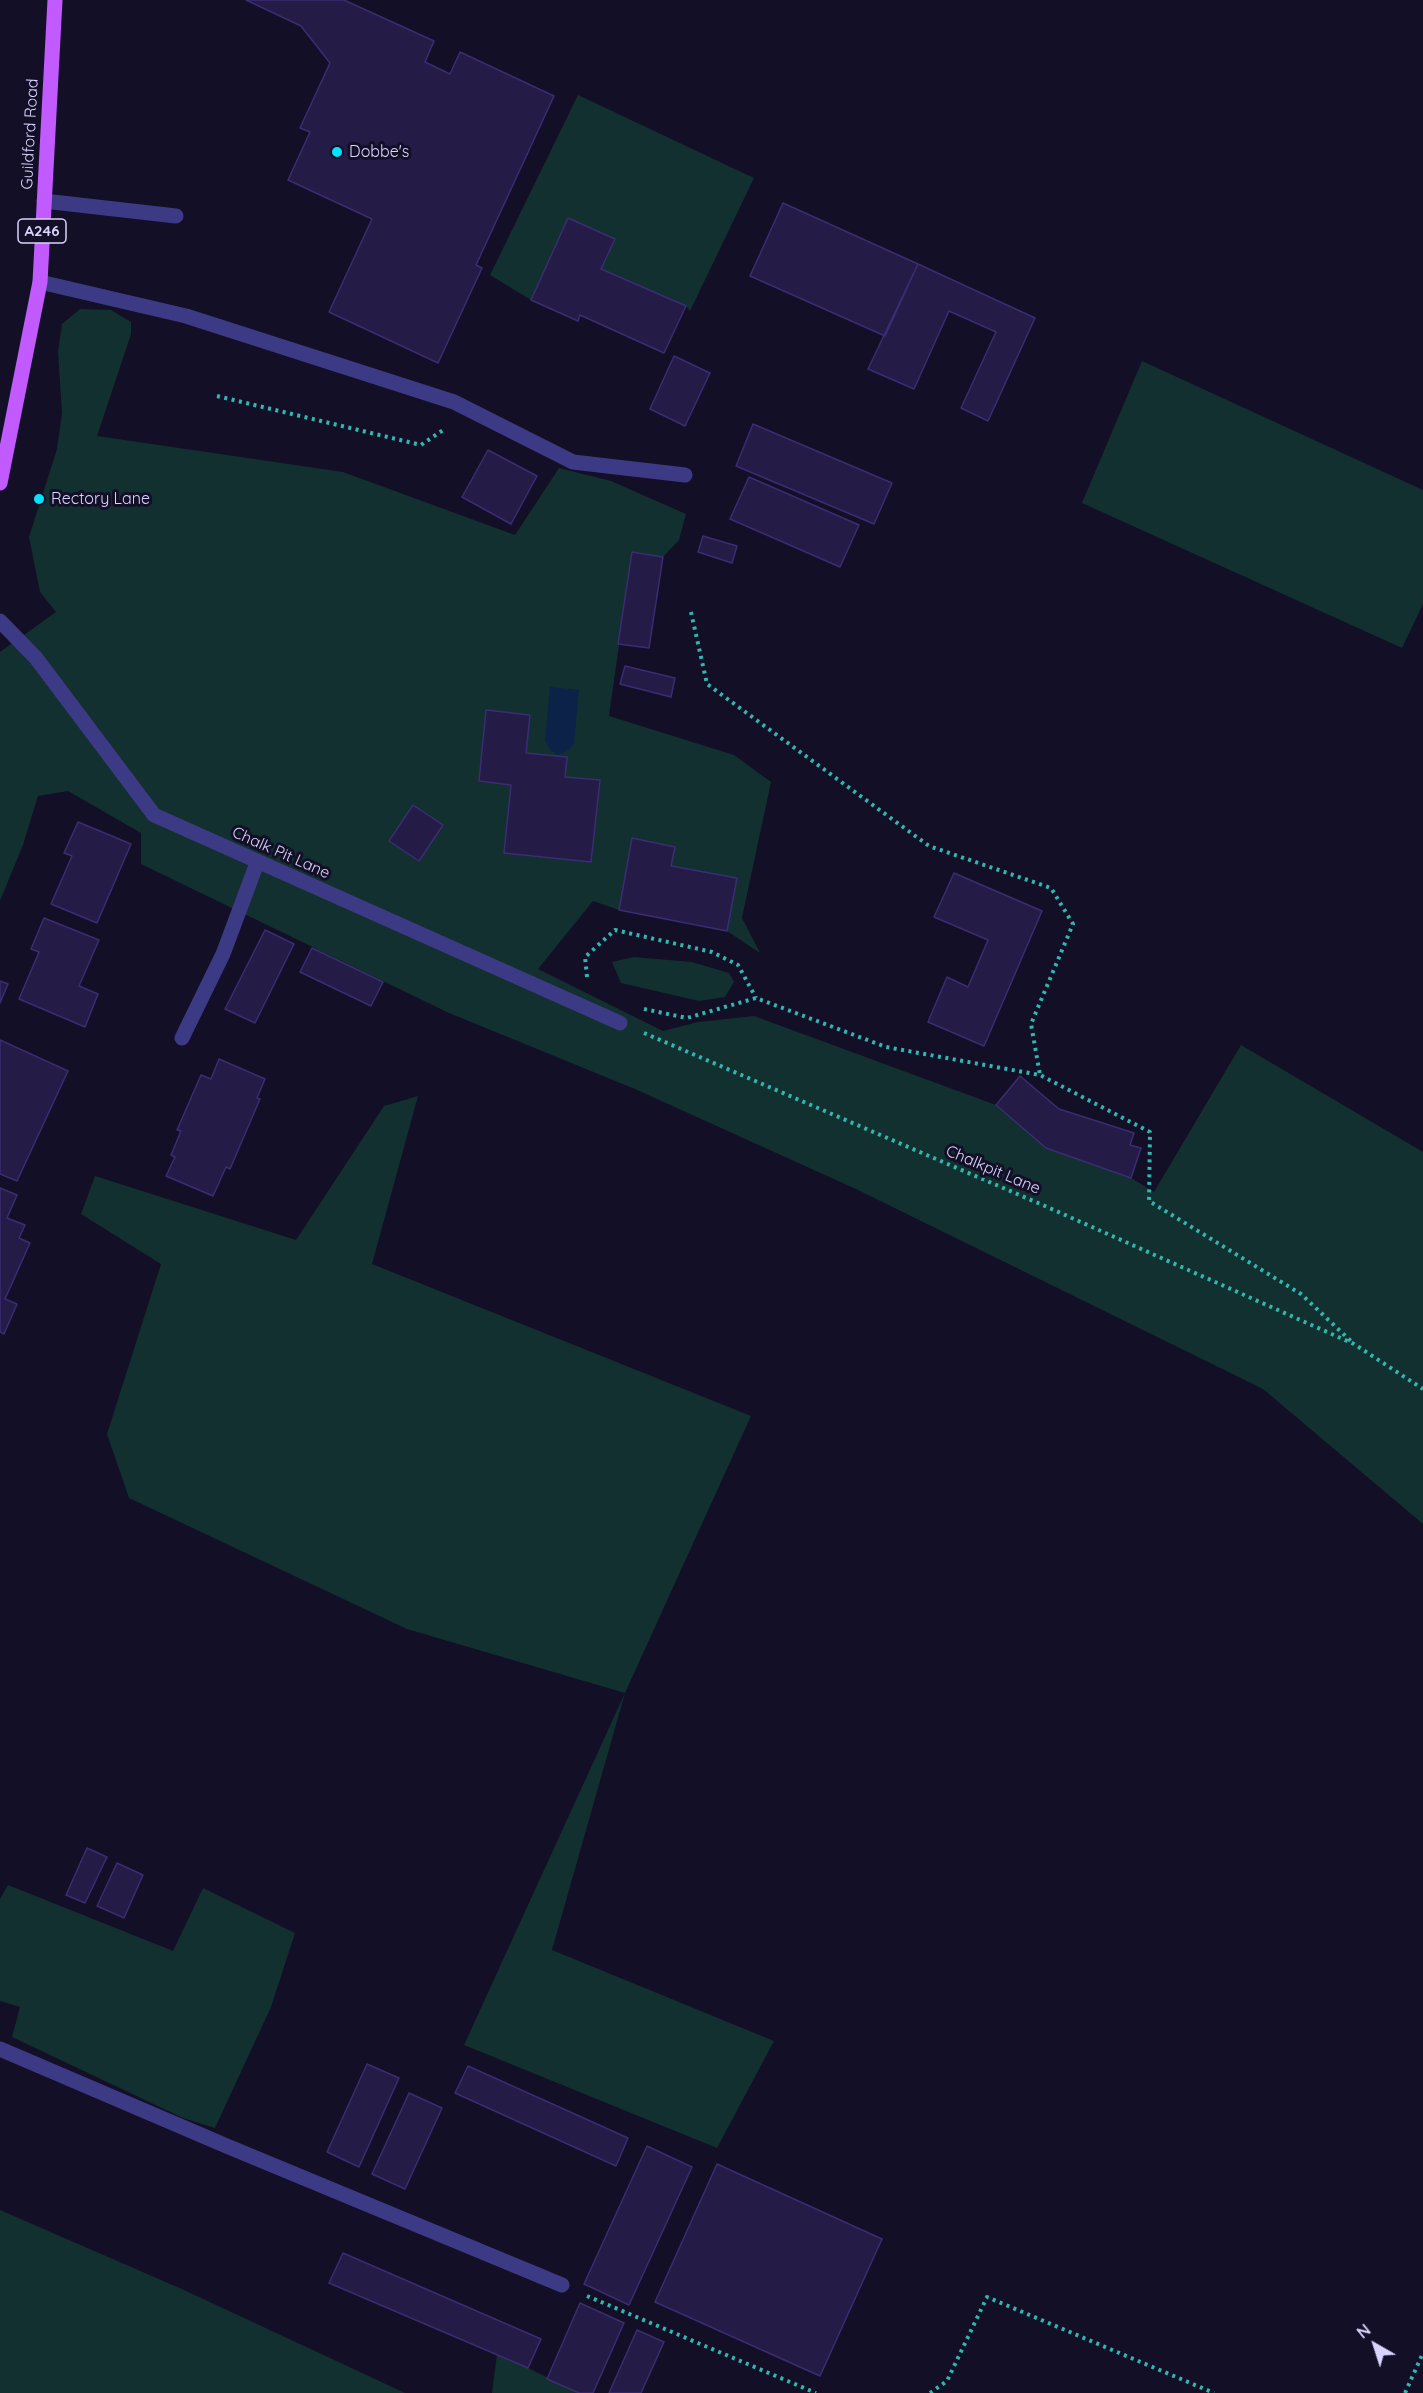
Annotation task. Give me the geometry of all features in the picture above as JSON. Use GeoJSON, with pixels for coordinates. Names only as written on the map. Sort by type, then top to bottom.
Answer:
{"type":"FeatureCollection","features":[{"type":"Feature","properties":{"kind":"main road","name":"Guildford Road"},"geometry":{"type":"LineString","coordinates":[[0,483],[40,282],[55,0]]}},
{"type":"Feature","properties":{"kind":"lane"},"geometry":{"type":"LineString","coordinates":[[44,201],[176,216]]}},
{"type":"Feature","properties":{"kind":"lane"},"geometry":{"type":"LineString","coordinates":[[40,282],[186,316],[454,402],[573,462],[685,475]]}},
{"type":"Feature","properties":{"kind":"lane","name":"Chalk Pit Lane"},"geometry":{"type":"LineString","coordinates":[[0,621],[36,658],[154,815],[257,863],[620,1023]]}},
{"type":"Feature","properties":{"kind":"lane"},"geometry":{"type":"LineString","coordinates":[[182,1038],[224,954],[257,863]]}},
{"type":"Feature","properties":{"kind":"lane"},"geometry":{"type":"LineString","coordinates":[[0,2049],[562,2286]]}},
{"type":"Feature","properties":{"kind":"path"},"geometry":{"type":"LineString","coordinates":[[217,396],[421,445],[446,428],[454,402]]}},
{"type":"Feature","properties":{"kind":"path"},"geometry":{"type":"LineString","coordinates":[[691,612],[707,684],[929,846],[1051,888],[1073,924],[1030,1024],[1040,1075]]}},
{"type":"Feature","properties":{"kind":"path"},"geometry":{"type":"LineString","coordinates":[[587,979],[585,957],[615,930],[712,952],[738,965],[756,998]]}},
{"type":"Feature","properties":{"kind":"path"},"geometry":{"type":"LineString","coordinates":[[620,1023],[629,1005],[687,1018],[756,998],[886,1047],[1040,1075],[1150,1132],[1149,1202],[1301,1294],[1354,1344],[1423,1389]]}},
{"type":"Feature","properties":{"kind":"path","name":"Chalkpit Lane"},"geometry":{"type":"LineString","coordinates":[[620,1023],[1055,1210],[1354,1344]]}},
{"type":"Feature","properties":{"kind":"path"},"geometry":{"type":"LineString","coordinates":[[562,2286],[816,2393]]}},
{"type":"Feature","properties":{"kind":"path"},"geometry":{"type":"LineString","coordinates":[[930,2393],[947,2381],[987,2297],[1214,2393]]}},
{"type":"Feature","properties":{"kind":"path"},"geometry":{"type":"LineString","coordinates":[[1405,2393],[1423,2353]]}},
{"type":"Feature","properties":{"kind":"green space"},"geometry":{"type":"Polygon","coordinates":[[[578,95],[754,178],[690,311],[686,306],[601,269],[615,239],[568,218],[531,300],[490,275],[578,95]]]}},
{"type":"Feature","properties":{"kind":"green space"},"geometry":{"type":"Polygon","coordinates":[[[80,309],[111,310],[131,322],[131,334],[97,436],[343,472],[515,535],[559,468],[611,481],[686,514],[679,540],[663,557],[632,553],[609,716],[734,755],[771,782],[742,918],[760,953],[727,931],[619,910],[593,901],[538,969],[663,1031],[698,1022],[754,1016],[996,1105],[1046,1148],[1131,1178],[1154,1192],[1241,1045],[1423,1152],[1423,1524],[1263,1389],[858,1190],[635,1089],[449,1013],[141,864],[141,833],[68,791],[38,796],[23,845],[0,901],[0,652],[56,612],[40,592],[29,537],[57,449],[62,413],[58,352],[62,324],[80,309]]]}},
{"type":"Feature","properties":{"kind":"green space"},"geometry":{"type":"Polygon","coordinates":[[[1142,361],[1423,490],[1423,604],[1402,648],[1082,503],[1142,361]]]}},
{"type":"Feature","properties":{"kind":"green space"},"geometry":{"type":"Polygon","coordinates":[[[634,957],[692,962],[729,973],[734,982],[725,997],[699,1001],[621,983],[612,962],[634,957]]]}},
{"type":"Feature","properties":{"kind":"green space"},"geometry":{"type":"Polygon","coordinates":[[[418,1096],[372,1264],[751,1416],[625,1693],[407,1629],[129,1498],[107,1434],[161,1264],[81,1214],[95,1176],[296,1240],[384,1106],[418,1096]]]}},
{"type":"Feature","properties":{"kind":"green space"},"geometry":{"type":"Polygon","coordinates":[[[625,1693],[552,1950],[774,2041],[717,2148],[464,2045],[625,1693]]]}},
{"type":"Feature","properties":{"kind":"green space"},"geometry":{"type":"Polygon","coordinates":[[[8,1885],[173,1951],[203,1888],[295,1933],[271,2007],[215,2128],[183,2118],[12,2037],[20,2007],[0,2001],[0,1899],[8,1885]]]}},
{"type":"Feature","properties":{"kind":"green space"},"geometry":{"type":"Polygon","coordinates":[[[0,2210],[184,2290],[405,2393],[0,2393],[0,2210]]]}},
{"type":"Feature","properties":{"kind":"green space"},"geometry":{"type":"Polygon","coordinates":[[[497,2355],[528,2368],[579,2393],[492,2393],[497,2355]]]}},
{"type":"Feature","properties":{"kind":"water"},"geometry":{"type":"Polygon","coordinates":[[[550,687],[579,690],[574,744],[567,751],[558,755],[550,750],[545,740],[550,687]]]}},
{"type":"Feature","properties":{"kind":"building"},"geometry":{"type":"Polygon","coordinates":[[[246,0],[344,0],[434,41],[425,62],[450,74],[460,52],[554,96],[476,265],[482,268],[438,363],[329,312],[372,219],[288,180],[310,132],[300,128],[330,63],[301,26],[246,0]]]}},
{"type":"Feature","properties":{"kind":"building"},"geometry":{"type":"Polygon","coordinates":[[[783,203],[918,264],[885,336],[750,276],[783,203]]]}},
{"type":"Feature","properties":{"kind":"building"},"geometry":{"type":"Polygon","coordinates":[[[568,218],[615,239],[601,269],[686,306],[664,353],[580,315],[578,321],[531,300],[568,218]]]}},
{"type":"Feature","properties":{"kind":"building"},"geometry":{"type":"Polygon","coordinates":[[[918,264],[1035,318],[988,421],[961,408],[996,332],[949,311],[914,389],[868,369],[918,264]]]}},
{"type":"Feature","properties":{"kind":"building"},"geometry":{"type":"Polygon","coordinates":[[[674,356],[710,373],[685,426],[650,409],[674,356]]]}},
{"type":"Feature","properties":{"kind":"building"},"geometry":{"type":"Polygon","coordinates":[[[753,424],[892,483],[874,524],[736,466],[753,424]]]}},
{"type":"Feature","properties":{"kind":"building"},"geometry":{"type":"Polygon","coordinates":[[[488,450],[537,476],[511,524],[462,497],[488,450]]]}},
{"type":"Feature","properties":{"kind":"building"},"geometry":{"type":"Polygon","coordinates":[[[749,477],[859,525],[840,567],[730,519],[749,477]]]}},
{"type":"Feature","properties":{"kind":"building"},"geometry":{"type":"Polygon","coordinates":[[[703,536],[737,546],[732,563],[698,552],[703,536]]]}},
{"type":"Feature","properties":{"kind":"building"},"geometry":{"type":"Polygon","coordinates":[[[632,552],[663,557],[649,648],[618,644],[632,552]]]}},
{"type":"Feature","properties":{"kind":"building"},"geometry":{"type":"Polygon","coordinates":[[[625,666],[675,678],[671,697],[620,684],[625,666]]]}},
{"type":"Feature","properties":{"kind":"building"},"geometry":{"type":"Polygon","coordinates":[[[486,710],[530,715],[526,753],[567,757],[565,777],[600,780],[591,862],[504,853],[511,785],[479,781],[486,710]]]}},
{"type":"Feature","properties":{"kind":"building"},"geometry":{"type":"Polygon","coordinates":[[[413,805],[443,825],[419,861],[389,841],[413,805]]]}},
{"type":"Feature","properties":{"kind":"building"},"geometry":{"type":"Polygon","coordinates":[[[78,822],[131,844],[97,923],[51,904],[72,856],[64,853],[78,822]]]}},
{"type":"Feature","properties":{"kind":"building"},"geometry":{"type":"Polygon","coordinates":[[[632,838],[675,847],[671,866],[737,878],[727,931],[619,910],[632,838]]]}},
{"type":"Feature","properties":{"kind":"building"},"geometry":{"type":"Polygon","coordinates":[[[954,873],[1042,911],[984,1046],[928,1022],[947,977],[968,987],[988,940],[934,917],[954,873]]]}},
{"type":"Feature","properties":{"kind":"building"},"geometry":{"type":"Polygon","coordinates":[[[44,918],[99,940],[79,986],[98,994],[85,1027],[19,999],[39,952],[31,949],[44,918]]]}},
{"type":"Feature","properties":{"kind":"building"},"geometry":{"type":"Polygon","coordinates":[[[265,930],[294,944],[255,1023],[225,1009],[265,930]]]}},
{"type":"Feature","properties":{"kind":"building"},"geometry":{"type":"Polygon","coordinates":[[[312,948],[383,982],[371,1006],[300,972],[312,948]]]}},
{"type":"Feature","properties":{"kind":"building"},"geometry":{"type":"Polygon","coordinates":[[[0,981],[8,984],[0,1003],[0,981]]]}},
{"type":"Feature","properties":{"kind":"building"},"geometry":{"type":"Polygon","coordinates":[[[0,1040],[68,1071],[17,1181],[0,1174],[0,1040]]]}},
{"type":"Feature","properties":{"kind":"building"},"geometry":{"type":"Polygon","coordinates":[[[219,1059],[265,1079],[257,1098],[260,1099],[230,1169],[226,1167],[213,1196],[166,1176],[175,1157],[171,1155],[181,1131],[177,1130],[201,1075],[211,1079],[219,1059]]]}},
{"type":"Feature","properties":{"kind":"building"},"geometry":{"type":"Polygon","coordinates":[[[1020,1076],[1059,1109],[1134,1133],[1130,1145],[1141,1148],[1131,1178],[1046,1148],[996,1105],[1020,1076]]]}},
{"type":"Feature","properties":{"kind":"building"},"geometry":{"type":"Polygon","coordinates":[[[0,1188],[17,1195],[7,1218],[25,1225],[19,1238],[30,1243],[5,1299],[17,1304],[4,1334],[0,1332],[0,1188]]]}},
{"type":"Feature","properties":{"kind":"building"},"geometry":{"type":"Polygon","coordinates":[[[87,1848],[107,1857],[85,1903],[66,1895],[87,1848]]]}},
{"type":"Feature","properties":{"kind":"building"},"geometry":{"type":"Polygon","coordinates":[[[117,1863],[143,1875],[124,1918],[97,1906],[117,1863]]]}},
{"type":"Feature","properties":{"kind":"building"},"geometry":{"type":"Polygon","coordinates":[[[367,2064],[399,2078],[359,2167],[327,2152],[367,2064]]]}},
{"type":"Feature","properties":{"kind":"building"},"geometry":{"type":"Polygon","coordinates":[[[468,2066],[628,2138],[616,2166],[455,2093],[468,2066]]]}},
{"type":"Feature","properties":{"kind":"building"},"geometry":{"type":"Polygon","coordinates":[[[409,2093],[442,2108],[405,2189],[372,2174],[409,2093]]]}},
{"type":"Feature","properties":{"kind":"building"},"geometry":{"type":"Polygon","coordinates":[[[647,2146],[692,2167],[629,2305],[584,2284],[647,2146]]]}},
{"type":"Feature","properties":{"kind":"building"},"geometry":{"type":"Polygon","coordinates":[[[717,2164],[882,2239],[820,2376],[655,2302],[717,2164]]]}},
{"type":"Feature","properties":{"kind":"building"},"geometry":{"type":"Polygon","coordinates":[[[343,2253],[541,2339],[528,2368],[329,2283],[343,2253]]]}},
{"type":"Feature","properties":{"kind":"building"},"geometry":{"type":"Polygon","coordinates":[[[580,2303],[624,2323],[593,2393],[579,2393],[547,2379],[580,2303]]]}},
{"type":"Feature","properties":{"kind":"building"},"geometry":{"type":"Polygon","coordinates":[[[637,2330],[664,2342],[641,2393],[609,2393],[637,2330]]]}},
{"type":"Feature","properties":{"kind":"place","name":"Dobbe's"},"geometry":{"type":"Point","coordinates":[337,152]}},
{"type":"Feature","properties":{"kind":"place","name":"Rectory Lane"},"geometry":{"type":"Point","coordinates":[39,499]}}]}
